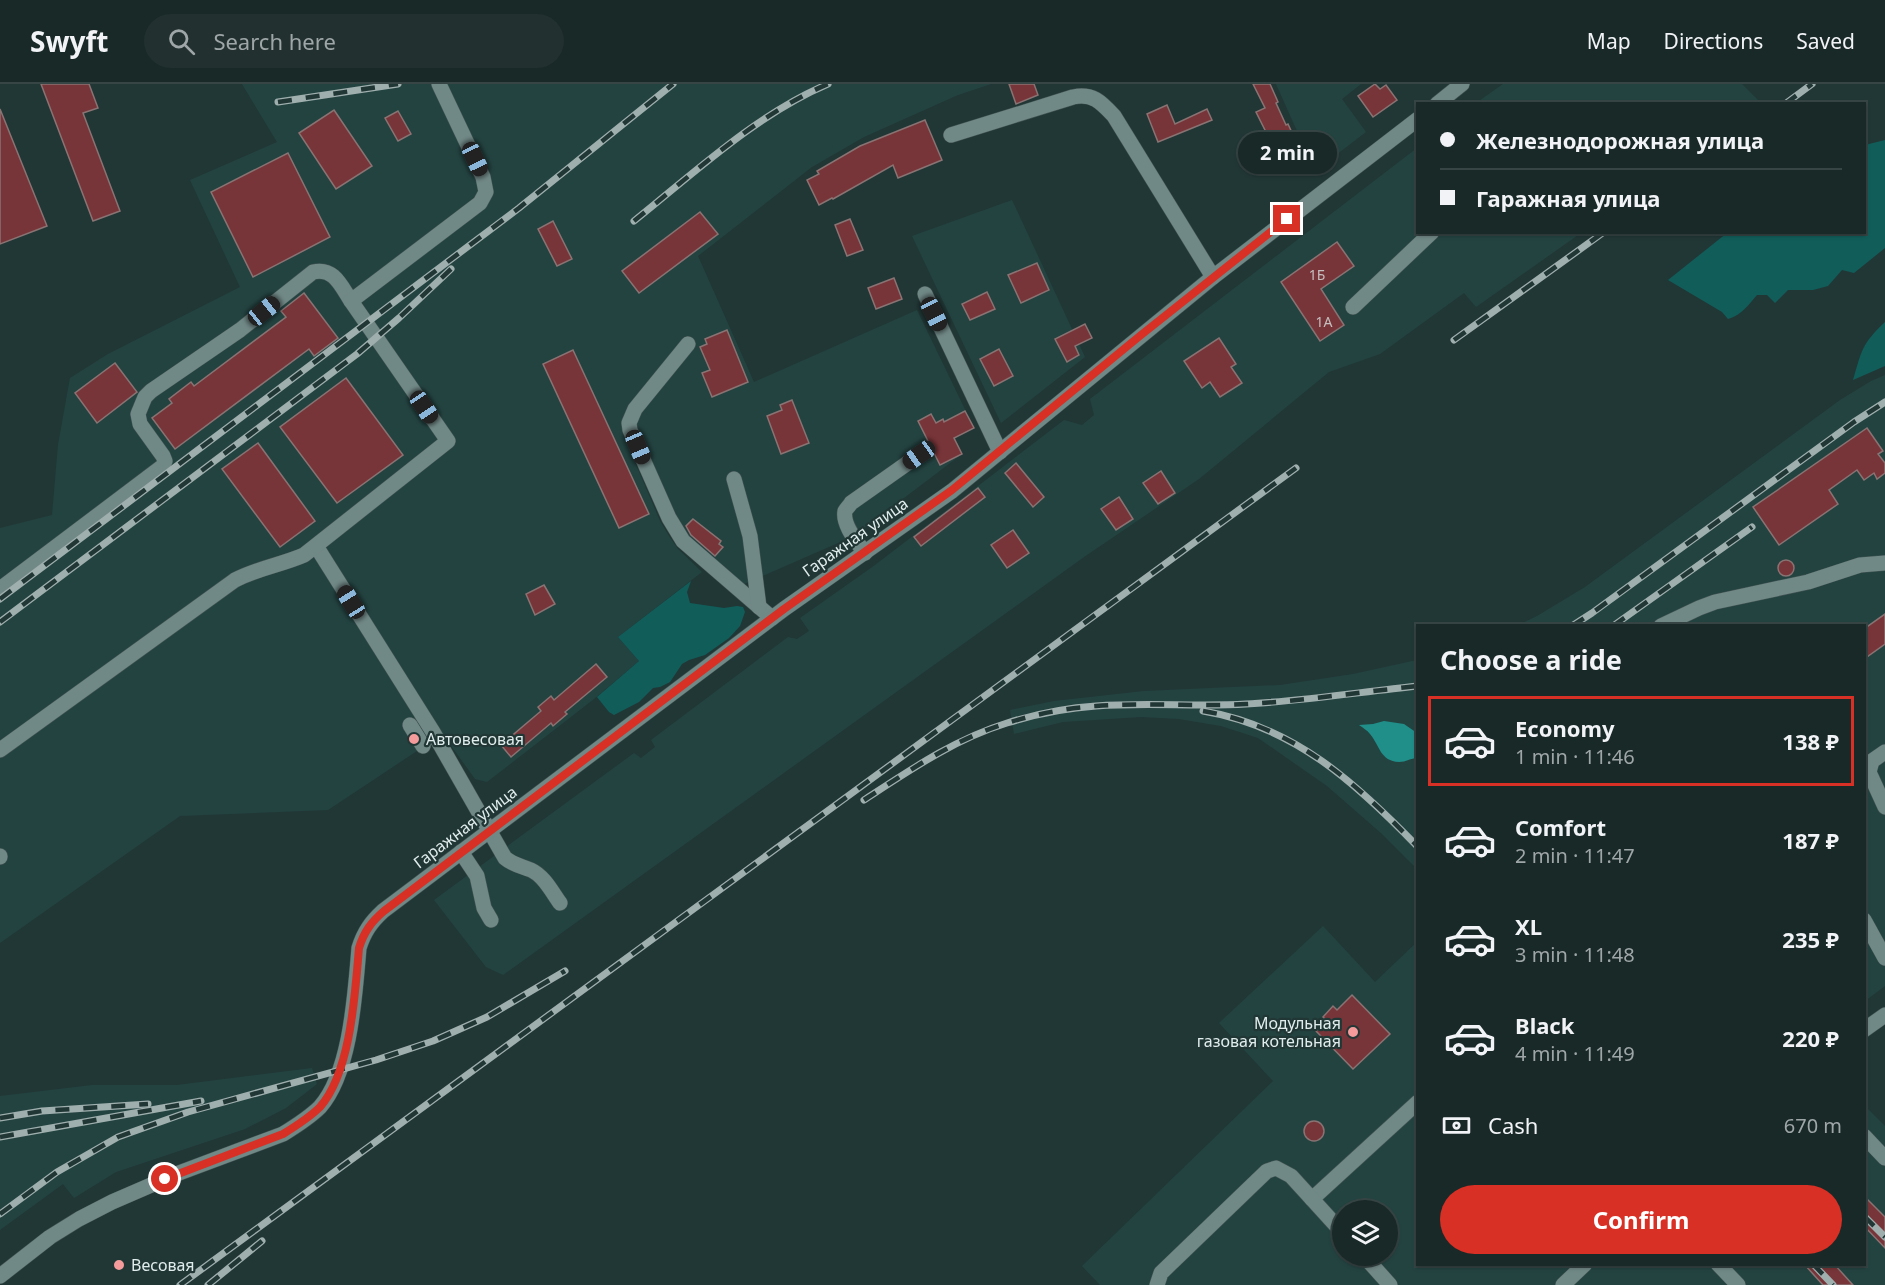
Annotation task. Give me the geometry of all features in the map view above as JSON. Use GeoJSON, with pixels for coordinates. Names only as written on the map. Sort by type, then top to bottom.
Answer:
{"type":"FeatureCollection","features":[{"type":"Feature","properties":{"kind":"street"},"geometry":{"type":"LineString","coordinates":[[351,301],[484,198],[486,192],[483,177],[439,84]]}},
{"type":"Feature","properties":{"kind":"street"},"geometry":{"type":"LineString","coordinates":[[1447,101],[1462,84]]}},
{"type":"Feature","properties":{"kind":"street"},"geometry":{"type":"LineString","coordinates":[[951,135],[1073,97],[1083,95],[1094,98],[1103,104],[1113,116],[1213,277]]}},
{"type":"Feature","properties":{"kind":"street","name":"Гаражная улица"},"geometry":{"type":"LineString","coordinates":[[0,1276],[50,1237],[80,1219],[179,1173],[283,1134],[310,1116],[321,1106],[336,1080],[345,1053],[359,948],[368,927],[384,911],[772,618],[952,490],[1213,277],[1416,121]]}},
{"type":"Feature","properties":{"kind":"street"},"geometry":{"type":"LineString","coordinates":[[1353,307],[1430,234]]}},
{"type":"Feature","properties":{"kind":"street"},"geometry":{"type":"LineString","coordinates":[[0,589],[164,466],[164,456],[140,424],[138,414],[140,406],[151,391],[240,330],[313,272],[325,271],[332,274],[448,441],[304,555],[289,562],[263,567],[236,580],[0,750]]}},
{"type":"Feature","properties":{"kind":"street"},"geometry":{"type":"LineString","coordinates":[[925,294],[1000,452]]}},
{"type":"Feature","properties":{"kind":"street"},"geometry":{"type":"LineString","coordinates":[[688,344],[635,409],[629,423],[630,430],[675,530],[693,550],[772,618]]}},
{"type":"Feature","properties":{"kind":"street"},"geometry":{"type":"LineString","coordinates":[[865,553],[847,522],[845,512],[851,503],[919,455]]}},
{"type":"Feature","properties":{"kind":"street"},"geometry":{"type":"LineString","coordinates":[[734,479],[750,536],[759,607]]}},
{"type":"Feature","properties":{"kind":"street"},"geometry":{"type":"LineString","coordinates":[[316,546],[432,732],[505,858],[535,872],[543,879],[560,903]]}},
{"type":"Feature","properties":{"kind":"street"},"geometry":{"type":"LineString","coordinates":[[1665,624],[1715,602],[1808,582],[1860,565],[1885,563]]}},
{"type":"Feature","properties":{"kind":"street"},"geometry":{"type":"LineString","coordinates":[[410,725],[423,746]]}},
{"type":"Feature","properties":{"kind":"street"},"geometry":{"type":"LineString","coordinates":[[1885,752],[1872,761],[1869,772],[1885,807]]}},
{"type":"Feature","properties":{"kind":"street"},"geometry":{"type":"LineString","coordinates":[[461,852],[477,876],[484,908],[491,920]]}},
{"type":"Feature","properties":{"kind":"street"},"geometry":{"type":"LineString","coordinates":[[1866,924],[1885,958]]}},
{"type":"Feature","properties":{"kind":"street"},"geometry":{"type":"LineString","coordinates":[[1866,1029],[1885,1015]]}},
{"type":"Feature","properties":{"kind":"street"},"geometry":{"type":"LineString","coordinates":[[1312,1198],[1416,1104]]}},
{"type":"Feature","properties":{"kind":"street"},"geometry":{"type":"LineString","coordinates":[[1866,1138],[1885,1158]]}},
{"type":"Feature","properties":{"kind":"street"},"geometry":{"type":"LineString","coordinates":[[1157,1285],[1161,1273],[1267,1171],[1276,1168],[1284,1170],[1332,1221]]}},
{"type":"Feature","properties":{"kind":"street"},"geometry":{"type":"LineString","coordinates":[[1373,1266],[1390,1285]]}},
{"type":"Feature","properties":{"kind":"street"},"geometry":{"type":"LineString","coordinates":[[1563,1285],[1583,1266]]}},
{"type":"Feature","properties":{"kind":"street"},"geometry":{"type":"LineString","coordinates":[[1720,1266],[1738,1285]]}},
{"type":"Feature","properties":{"kind":"shaded area"},"geometry":{"type":"Polygon","coordinates":[[[242,84],[991,84],[958,95],[864,137],[812,167],[698,256],[754,382],[917,310],[974,428],[955,438],[962,454],[854,536],[744,584],[682,532],[637,434],[625,439],[660,521],[678,549],[702,572],[618,637],[639,661],[594,699],[487,782],[475,779],[439,729],[425,736],[429,743],[328,810],[180,816],[0,943],[0,528],[52,515],[58,445],[70,378],[108,354],[240,287],[190,180],[277,142],[242,84]]]}},
{"type":"Feature","properties":{"kind":"shaded area"},"geometry":{"type":"Polygon","coordinates":[[[1276,84],[1361,84],[1342,99],[1366,132],[1315,171],[1276,84]]]}},
{"type":"Feature","properties":{"kind":"shaded area"},"geometry":{"type":"Polygon","coordinates":[[[1503,84],[1742,84],[1760,102],[1477,102],[1503,84]]]}},
{"type":"Feature","properties":{"kind":"shaded area"},"geometry":{"type":"Polygon","coordinates":[[[1885,140],[1885,248],[1854,273],[1842,270],[1828,286],[1813,290],[1788,290],[1775,303],[1767,295],[1757,295],[1741,312],[1728,319],[1722,312],[1668,280],[1726,234],[1866,234],[1866,145],[1885,140]]]}},
{"type":"Feature","properties":{"kind":"shaded area"},"geometry":{"type":"Polygon","coordinates":[[[1416,149],[1416,234],[1580,234],[1476,307],[1464,293],[1380,354],[1329,372],[1199,479],[1084,557],[503,975],[486,967],[434,900],[634,753],[641,758],[655,747],[651,740],[788,637],[797,639],[809,631],[800,618],[875,565],[1064,420],[1082,425],[1094,415],[1090,399],[1416,149]]]}},
{"type":"Feature","properties":{"kind":"shaded area"},"geometry":{"type":"Polygon","coordinates":[[[1012,200],[1085,357],[1001,423],[912,236],[1012,200]]]}},
{"type":"Feature","properties":{"kind":"shaded area"},"geometry":{"type":"Polygon","coordinates":[[[1885,322],[1885,366],[1853,380],[1863,348],[1885,322]]]}},
{"type":"Feature","properties":{"kind":"shaded area"},"geometry":{"type":"Polygon","coordinates":[[[1885,375],[1885,986],[1866,1000],[1866,624],[1520,624],[1585,587],[1840,400],[1885,375]]]}},
{"type":"Feature","properties":{"kind":"shaded area"},"geometry":{"type":"Polygon","coordinates":[[[691,581],[687,592],[690,603],[724,608],[743,607],[745,612],[740,626],[729,638],[705,655],[682,664],[670,682],[653,688],[639,702],[614,715],[609,712],[597,697],[639,661],[618,637],[691,581]]]}},
{"type":"Feature","properties":{"kind":"shaded area"},"geometry":{"type":"Polygon","coordinates":[[[1416,660],[1416,868],[1382,834],[1327,786],[1258,738],[1221,726],[1179,719],[1141,717],[1063,722],[1014,734],[1010,710],[1054,701],[1144,691],[1280,685],[1353,674],[1416,660]]]}},
{"type":"Feature","properties":{"kind":"shaded area"},"geometry":{"type":"Polygon","coordinates":[[[1384,721],[1404,724],[1416,732],[1416,758],[1399,762],[1384,756],[1369,733],[1359,725],[1384,721]]]}},
{"type":"Feature","properties":{"kind":"shaded area"},"geometry":{"type":"Polygon","coordinates":[[[1323,926],[1375,982],[1416,943],[1416,1266],[1866,1266],[1866,1107],[1885,1126],[1885,1285],[1100,1285],[1082,1266],[1273,1081],[1219,1023],[1323,926]]]}},
{"type":"Feature","properties":{"kind":"shaded area"},"geometry":{"type":"Polygon","coordinates":[[[312,1068],[317,1084],[286,1108],[245,1129],[116,1172],[74,1198],[63,1184],[0,1230],[0,1096],[92,1085],[177,1085],[312,1068]]]}},
{"type":"Feature","properties":{"kind":"building"},"geometry":{"type":"Polygon","coordinates":[[[41,84],[89,84],[98,108],[83,113],[120,211],[93,221],[41,84]]]}},
{"type":"Feature","properties":{"kind":"building"},"geometry":{"type":"Polygon","coordinates":[[[1009,84],[1034,84],[1038,95],[1016,104],[1009,84]]]}},
{"type":"Feature","properties":{"kind":"building"},"geometry":{"type":"Polygon","coordinates":[[[1253,84],[1270,84],[1278,102],[1276,103],[1293,135],[1281,141],[1278,134],[1269,138],[1256,112],[1265,108],[1253,84]]]}},
{"type":"Feature","properties":{"kind":"building"},"geometry":{"type":"Polygon","coordinates":[[[1375,84],[1380,89],[1386,85],[1397,100],[1373,117],[1358,96],[1375,84]]]}},
{"type":"Feature","properties":{"kind":"building"},"geometry":{"type":"Polygon","coordinates":[[[1167,105],[1175,124],[1207,109],[1212,120],[1158,142],[1147,114],[1167,105]]]}},
{"type":"Feature","properties":{"kind":"building"},"geometry":{"type":"Polygon","coordinates":[[[0,109],[47,226],[0,244],[0,109]]]}},
{"type":"Feature","properties":{"kind":"building"},"geometry":{"type":"Polygon","coordinates":[[[334,110],[372,166],[336,189],[299,133],[334,110]]]}},
{"type":"Feature","properties":{"kind":"building"},"geometry":{"type":"Polygon","coordinates":[[[398,111],[411,134],[398,141],[385,118],[398,111]]]}},
{"type":"Feature","properties":{"kind":"building"},"geometry":{"type":"Polygon","coordinates":[[[925,120],[942,160],[898,178],[893,165],[819,205],[807,180],[819,174],[817,171],[860,146],[925,120]]]}},
{"type":"Feature","properties":{"kind":"building"},"geometry":{"type":"Polygon","coordinates":[[[288,153],[330,237],[253,277],[211,192],[288,153]]]}},
{"type":"Feature","properties":{"kind":"building"},"geometry":{"type":"Polygon","coordinates":[[[700,212],[718,234],[639,293],[622,271],[700,212]]]}},
{"type":"Feature","properties":{"kind":"building"},"geometry":{"type":"Polygon","coordinates":[[[850,219],[863,250],[847,256],[835,225],[850,219]]]}},
{"type":"Feature","properties":{"kind":"building"},"geometry":{"type":"Polygon","coordinates":[[[553,221],[572,259],[557,266],[538,229],[553,221]]]}},
{"type":"Feature","properties":{"kind":"building"},"geometry":{"type":"Polygon","coordinates":[[[1337,242],[1354,266],[1321,289],[1344,325],[1320,341],[1281,282],[1337,242]]]}},
{"type":"Feature","properties":{"kind":"building"},"geometry":{"type":"Polygon","coordinates":[[[1037,263],[1049,290],[1021,303],[1008,275],[1037,263]]]}},
{"type":"Feature","properties":{"kind":"building"},"geometry":{"type":"Polygon","coordinates":[[[894,278],[902,299],[876,309],[868,288],[894,278]]]}},
{"type":"Feature","properties":{"kind":"building"},"geometry":{"type":"Polygon","coordinates":[[[987,292],[995,309],[970,320],[962,304],[987,292]]]}},
{"type":"Feature","properties":{"kind":"building"},"geometry":{"type":"Polygon","coordinates":[[[304,293],[338,338],[314,356],[309,349],[175,449],[152,418],[172,403],[169,399],[191,382],[194,386],[286,317],[281,311],[304,293]]]}},
{"type":"Feature","properties":{"kind":"building"},"geometry":{"type":"Polygon","coordinates":[[[1085,324],[1092,338],[1075,346],[1079,355],[1067,362],[1055,339],[1085,324]]]}},
{"type":"Feature","properties":{"kind":"building"},"geometry":{"type":"Polygon","coordinates":[[[727,330],[748,382],[712,397],[702,373],[710,370],[700,347],[707,344],[705,339],[727,330]]]}},
{"type":"Feature","properties":{"kind":"building"},"geometry":{"type":"Polygon","coordinates":[[[1219,338],[1236,364],[1231,367],[1242,383],[1220,397],[1210,382],[1202,388],[1184,361],[1219,338]]]}},
{"type":"Feature","properties":{"kind":"building"},"geometry":{"type":"Polygon","coordinates":[[[999,349],[1013,376],[994,386],[980,359],[999,349]]]}},
{"type":"Feature","properties":{"kind":"building"},"geometry":{"type":"Polygon","coordinates":[[[573,350],[649,514],[619,528],[543,364],[573,350]]]}},
{"type":"Feature","properties":{"kind":"building"},"geometry":{"type":"Polygon","coordinates":[[[115,363],[137,392],[97,423],[75,393],[115,363]]]}},
{"type":"Feature","properties":{"kind":"building"},"geometry":{"type":"Polygon","coordinates":[[[346,378],[403,455],[337,503],[280,427],[346,378]]]}},
{"type":"Feature","properties":{"kind":"building"},"geometry":{"type":"Polygon","coordinates":[[[792,400],[809,443],[781,454],[767,416],[782,410],[780,405],[792,400]]]}},
{"type":"Feature","properties":{"kind":"building"},"geometry":{"type":"Polygon","coordinates":[[[965,411],[974,428],[954,438],[962,454],[940,465],[918,421],[931,414],[936,423],[943,419],[944,422],[965,411]]]}},
{"type":"Feature","properties":{"kind":"building"},"geometry":{"type":"Polygon","coordinates":[[[1867,428],[1883,451],[1878,454],[1885,463],[1885,473],[1877,479],[1874,473],[1864,480],[1857,470],[1829,490],[1838,504],[1779,545],[1753,507],[1867,428]]]}},
{"type":"Feature","properties":{"kind":"building"},"geometry":{"type":"Polygon","coordinates":[[[258,443],[315,521],[280,547],[222,469],[258,443]]]}},
{"type":"Feature","properties":{"kind":"building"},"geometry":{"type":"Polygon","coordinates":[[[1016,463],[1044,497],[1033,507],[1005,473],[1016,463]]]}},
{"type":"Feature","properties":{"kind":"building"},"geometry":{"type":"Polygon","coordinates":[[[1161,471],[1175,493],[1158,504],[1143,483],[1161,471]]]}},
{"type":"Feature","properties":{"kind":"building"},"geometry":{"type":"Polygon","coordinates":[[[978,488],[985,497],[921,546],[914,537],[978,488]]]}},
{"type":"Feature","properties":{"kind":"building"},"geometry":{"type":"Polygon","coordinates":[[[1119,497],[1133,519],[1116,530],[1101,509],[1119,497]]]}},
{"type":"Feature","properties":{"kind":"building"},"geometry":{"type":"Polygon","coordinates":[[[693,519],[721,541],[719,544],[723,547],[715,556],[691,535],[686,526],[693,519]]]}},
{"type":"Feature","properties":{"kind":"building"},"geometry":{"type":"Polygon","coordinates":[[[1013,530],[1029,553],[1007,568],[991,545],[1013,530]]]}},
{"type":"Feature","properties":{"kind":"building"},"geometry":{"type":"Polygon","coordinates":[[[1786,560],[1792,562],[1794,568],[1792,574],[1786,576],[1780,574],[1778,568],[1780,562],[1786,560]]]}},
{"type":"Feature","properties":{"kind":"building"},"geometry":{"type":"Polygon","coordinates":[[[544,585],[555,604],[535,615],[526,594],[544,585]]]}},
{"type":"Feature","properties":{"kind":"building"},"geometry":{"type":"Polygon","coordinates":[[[1885,614],[1885,644],[1866,658],[1866,628],[1885,614]]]}},
{"type":"Feature","properties":{"kind":"building"},"geometry":{"type":"Polygon","coordinates":[[[596,664],[607,677],[565,712],[567,714],[553,726],[551,723],[511,757],[501,745],[541,711],[538,707],[551,696],[554,700],[596,664]]]}},
{"type":"Feature","properties":{"kind":"building","name":"Модульная газовая котельная"},"geometry":{"type":"Polygon","coordinates":[[[1352,995],[1390,1034],[1353,1069],[1316,1031],[1327,1021],[1323,1017],[1333,1006],[1337,1010],[1352,995]]]}},
{"type":"Feature","properties":{"kind":"building"},"geometry":{"type":"Polygon","coordinates":[[[1314,1121],[1321,1124],[1324,1131],[1321,1138],[1314,1141],[1307,1138],[1304,1131],[1307,1124],[1314,1121]]]}},
{"type":"Feature","properties":{"kind":"building"},"geometry":{"type":"Polygon","coordinates":[[[1866,1198],[1885,1217],[1885,1248],[1866,1228],[1866,1198]]]}},
{"type":"Feature","properties":{"kind":"building"},"geometry":{"type":"Polygon","coordinates":[[[1806,1266],[1836,1266],[1853,1285],[1823,1285],[1806,1266]]]}},
{"type":"Feature","properties":{"kind":"railway"},"geometry":{"type":"LineString","coordinates":[[278,102],[398,84]]}},
{"type":"Feature","properties":{"kind":"railway"},"geometry":{"type":"LineString","coordinates":[[0,599],[519,208],[673,84]]}},
{"type":"Feature","properties":{"kind":"railway"},"geometry":{"type":"LineString","coordinates":[[634,221],[751,128],[776,111],[828,84]]}},
{"type":"Feature","properties":{"kind":"railway"},"geometry":{"type":"LineString","coordinates":[[1788,102],[1812,84]]}},
{"type":"Feature","properties":{"kind":"railway"},"geometry":{"type":"LineString","coordinates":[[1454,340],[1601,234]]}},
{"type":"Feature","properties":{"kind":"railway"},"geometry":{"type":"LineString","coordinates":[[0,622],[357,354],[451,269]]}},
{"type":"Feature","properties":{"kind":"railway"},"geometry":{"type":"LineString","coordinates":[[1575,624],[1885,402]]}},
{"type":"Feature","properties":{"kind":"railway"},"geometry":{"type":"LineString","coordinates":[[180,1285],[1296,468]]}},
{"type":"Feature","properties":{"kind":"railway"},"geometry":{"type":"LineString","coordinates":[[1616,624],[1752,527]]}},
{"type":"Feature","properties":{"kind":"railway"},"geometry":{"type":"LineString","coordinates":[[864,800],[951,746],[1007,723],[1051,712],[1115,705],[1267,703],[1416,686]]}},
{"type":"Feature","properties":{"kind":"railway"},"geometry":{"type":"LineString","coordinates":[[1203,711],[1236,719],[1295,744],[1347,780],[1416,845]]}},
{"type":"Feature","properties":{"kind":"railway"},"geometry":{"type":"LineString","coordinates":[[0,1214],[57,1172],[118,1137],[188,1112],[376,1060],[433,1041],[487,1017],[565,971]]}},
{"type":"Feature","properties":{"kind":"railway"},"geometry":{"type":"LineString","coordinates":[[0,1137],[201,1101]]}},
{"type":"Feature","properties":{"kind":"railway"},"geometry":{"type":"LineString","coordinates":[[0,1118],[42,1111],[148,1104]]}},
{"type":"Feature","properties":{"kind":"railway"},"geometry":{"type":"LineString","coordinates":[[1866,1218],[1885,1237]]}},
{"type":"Feature","properties":{"kind":"railway"},"geometry":{"type":"LineString","coordinates":[[208,1285],[262,1241]]}},
{"type":"Feature","properties":{"kind":"railway"},"geometry":{"type":"LineString","coordinates":[[1815,1266],[1833,1285]]}},
{"type":"Feature","properties":{"kind":"place","name":"Автовесовая"},"geometry":{"type":"Point","coordinates":[414,739]}},
{"type":"Feature","properties":{"kind":"place","name":"Модульная газовая котельная"},"geometry":{"type":"Point","coordinates":[1353,1032]}},
{"type":"Feature","properties":{"kind":"place","name":"Весовая"},"geometry":{"type":"Point","coordinates":[119,1265]}},
{"type":"Feature","properties":{"kind":"route"},"geometry":{"type":"LineString","coordinates":[[165,1179],[283,1134],[297,1126],[321,1106],[336,1080],[345,1053],[359,948],[368,927],[384,911],[784,609],[980,469],[1141,335],[1287,219]]}}]}
